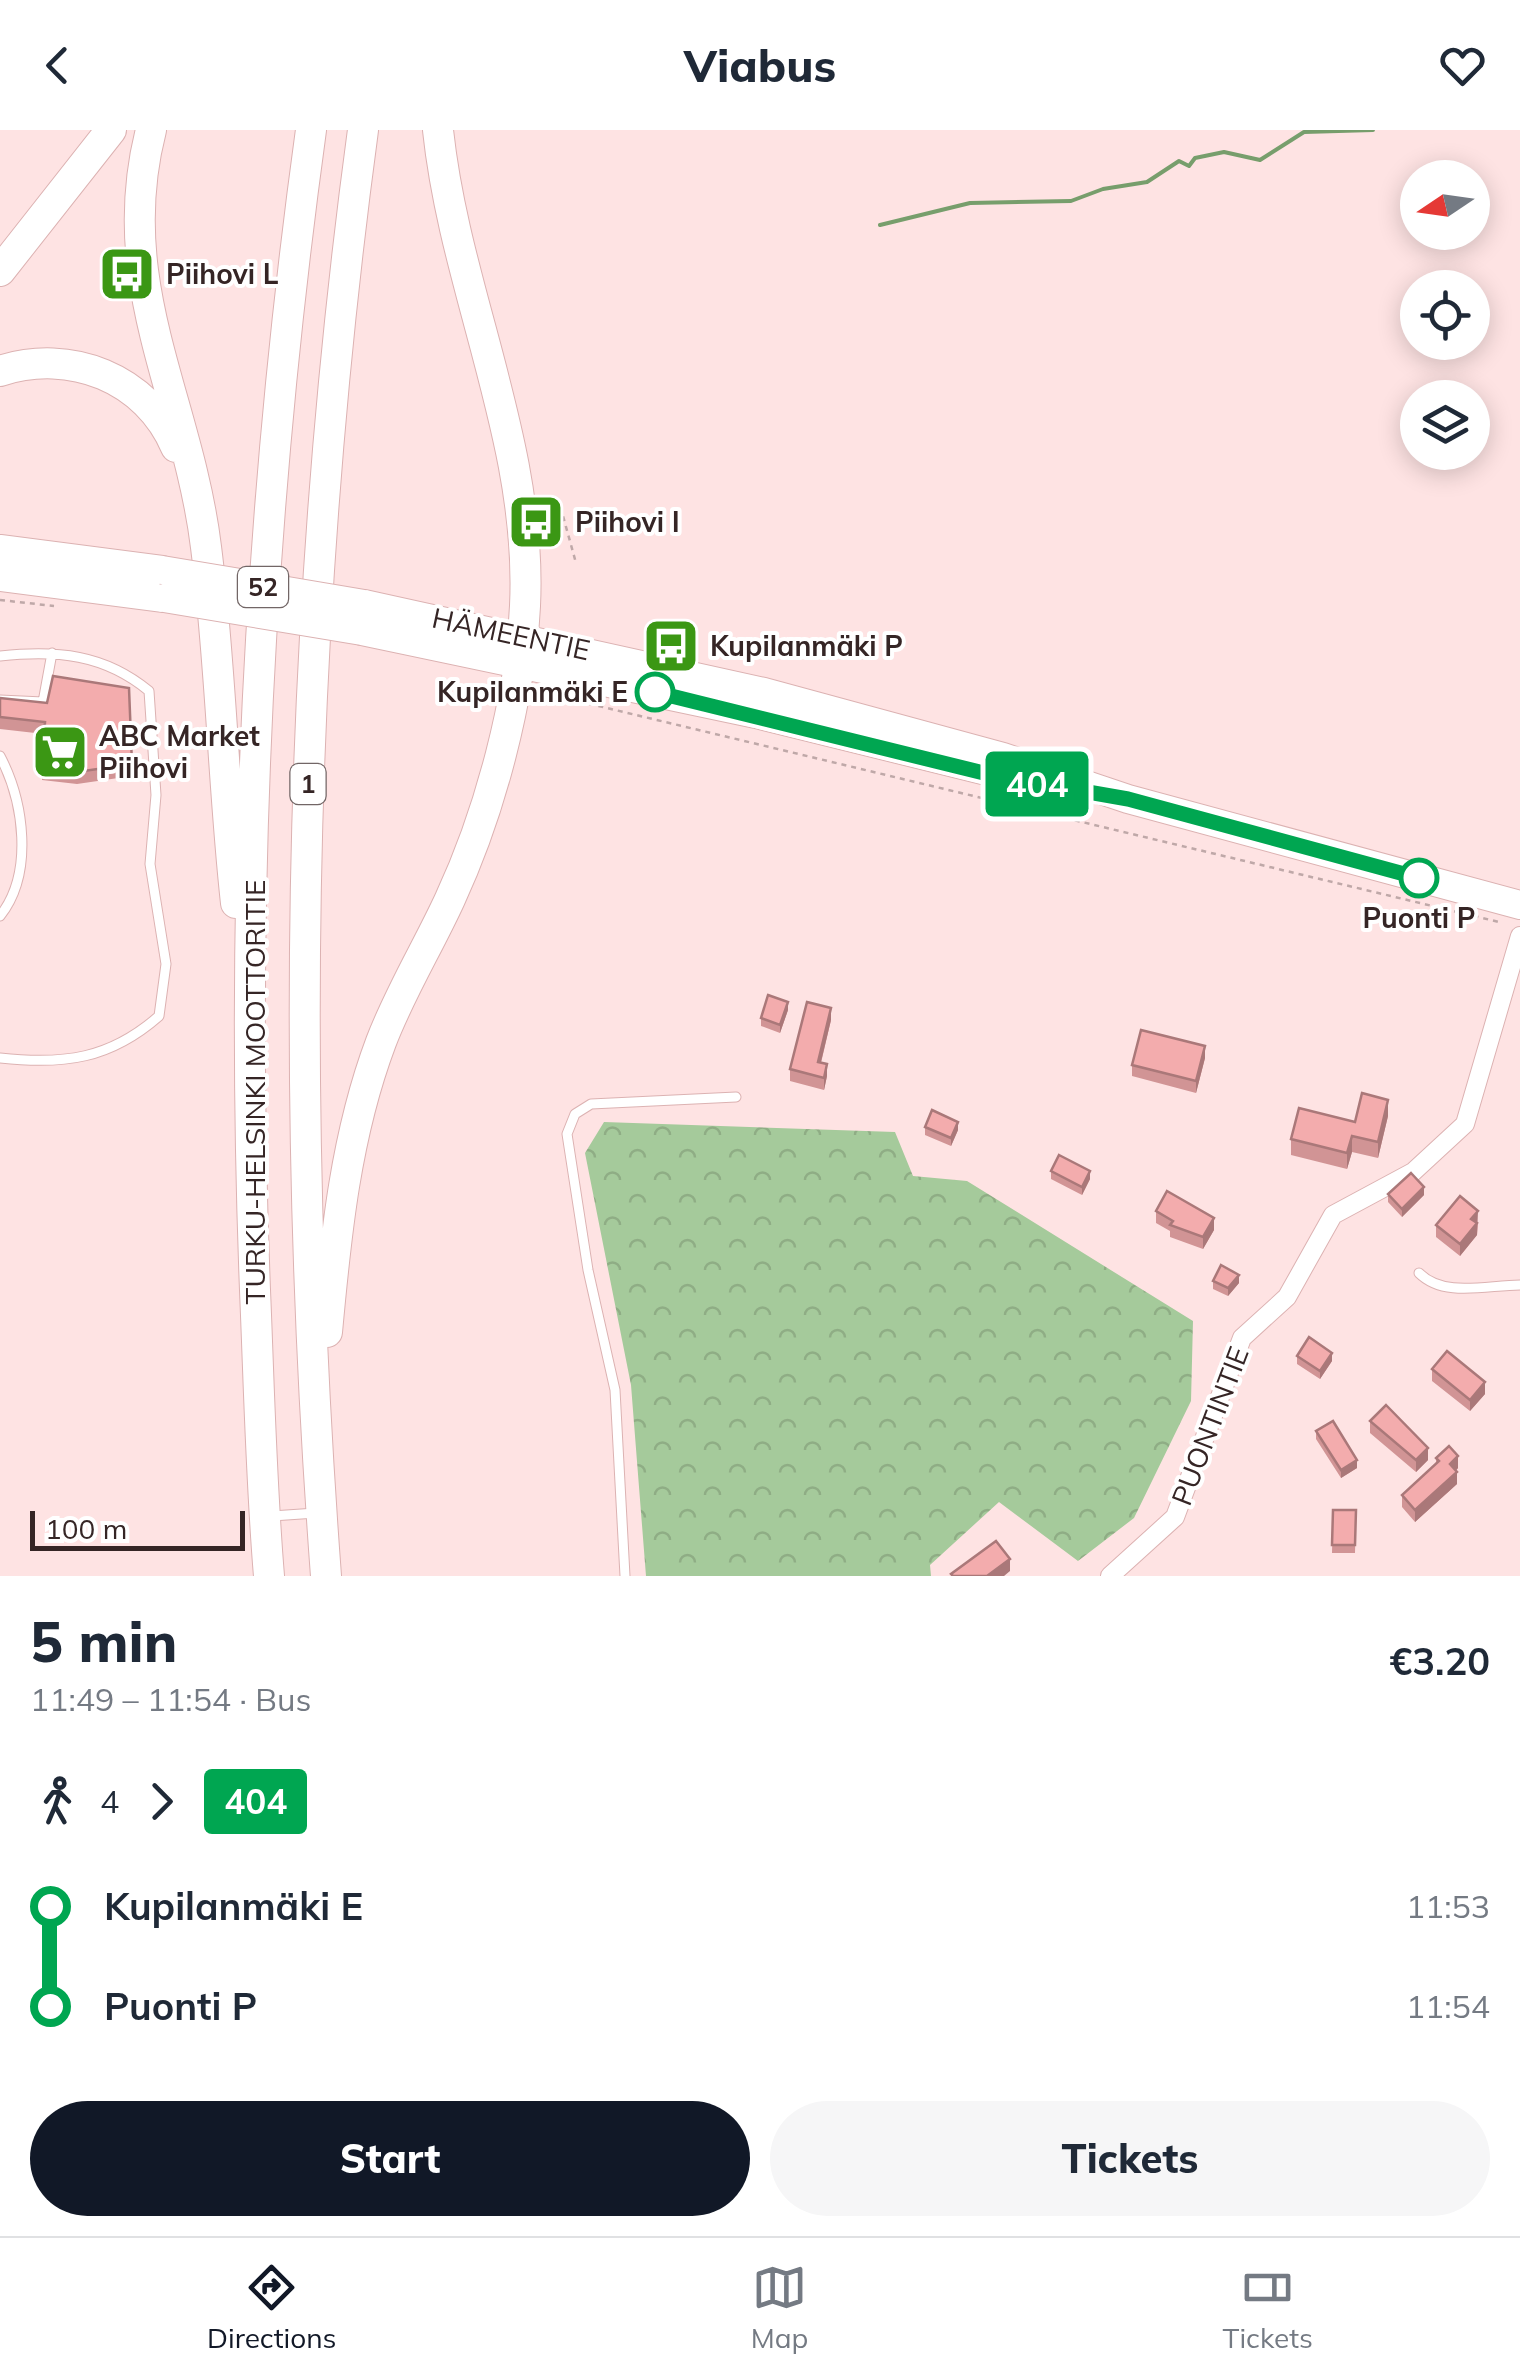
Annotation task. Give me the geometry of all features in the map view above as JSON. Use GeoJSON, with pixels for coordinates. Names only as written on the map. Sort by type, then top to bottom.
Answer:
{"type":"FeatureCollection","features":[{"type":"Feature","properties":{"kind":"highway"},"geometry":{"type":"LineString","coordinates":[[0,272],[111,130]]}},
{"type":"Feature","properties":{"kind":"highway"},"geometry":{"type":"LineString","coordinates":[[151,130],[144,166],[139,262],[148,316],[178,417],[206,546],[248,1011]]}},
{"type":"Feature","properties":{"kind":"highway","name":"TURKU-HELSINKI MOOTTORITIE"},"geometry":{"type":"LineString","coordinates":[[270,1576],[264,1516],[248,1011],[258,701],[284,366],[311,130]]}},
{"type":"Feature","properties":{"kind":"highway","name":"TURKU-HELSINKI MOOTTORITIE"},"geometry":{"type":"LineString","coordinates":[[326,1576],[304,1080],[311,690],[324,499],[363,130]]}},
{"type":"Feature","properties":{"kind":"highway"},"geometry":{"type":"LineString","coordinates":[[317,1440],[340,1210],[354,1128],[398,1000],[471,850],[518,661],[524,557],[520,494],[462,262],[438,130]]}},
{"type":"Feature","properties":{"kind":"highway"},"geometry":{"type":"LineString","coordinates":[[0,371],[59,362],[87,367],[116,380],[143,401],[172,436],[190,480]]}},
{"type":"Feature","properties":{"kind":"main road","name":"HÄMEENTIE"},"geometry":{"type":"LineString","coordinates":[[0,550],[163,584],[363,617],[518,661],[756,714],[996,776],[1128,799],[1510,914]]}},
{"type":"Feature","properties":{"kind":"main road","name":"HÄMEENTIE"},"geometry":{"type":"LineString","coordinates":[[0,576],[163,584]]}},
{"type":"Feature","properties":{"kind":"street","name":"PUONTINTIE"},"geometry":{"type":"LineString","coordinates":[[1110,1576],[1176,1517],[1242,1338],[1287,1297],[1334,1215],[1414,1172],[1465,1124],[1520,936]]}},
{"type":"Feature","properties":{"kind":"lane"},"geometry":{"type":"LineString","coordinates":[[0,656],[52,653],[94,659],[126,672],[149,691],[156,794],[150,864],[166,964],[159,1016],[133,1039],[97,1057],[46,1063],[0,1058]]}},
{"type":"Feature","properties":{"kind":"lane"},"geometry":{"type":"LineString","coordinates":[[0,700],[43,702],[52,653]]}},
{"type":"Feature","properties":{"kind":"lane"},"geometry":{"type":"LineString","coordinates":[[0,756],[23,846],[10,898],[0,916]]}},
{"type":"Feature","properties":{"kind":"lane"},"geometry":{"type":"LineString","coordinates":[[0,774],[11,788]]}},
{"type":"Feature","properties":{"kind":"lane"},"geometry":{"type":"LineString","coordinates":[[625,1576],[615,1390],[588,1270],[567,1134],[575,1114],[591,1104],[736,1097]]}},
{"type":"Feature","properties":{"kind":"lane"},"geometry":{"type":"LineString","coordinates":[[1419,1273],[1431,1285],[1444,1288],[1520,1284]]}},
{"type":"Feature","properties":{"kind":"lane"},"geometry":{"type":"LineString","coordinates":[[264,1516],[321,1513]]}},
{"type":"Feature","properties":{"kind":"path"},"geometry":{"type":"LineString","coordinates":[[534,511],[562,516],[576,562]]}},
{"type":"Feature","properties":{"kind":"path"},"geometry":{"type":"LineString","coordinates":[[518,661],[801,752],[1510,914]]}},
{"type":"Feature","properties":{"kind":"green space"},"geometry":{"type":"Polygon","coordinates":[[[604,1122],[895,1132],[913,1176],[967,1181],[1193,1321],[1191,1401],[1134,1518],[1078,1561],[999,1502],[930,1565],[931,1576],[646,1576],[631,1385],[585,1153],[604,1122]]]}},
{"type":"Feature","properties":{"kind":"building"},"geometry":{"type":"Polygon","coordinates":[[[53,676],[129,688],[132,764],[77,772],[42,768],[45,722],[0,717],[0,698],[47,703],[53,676]]]}},
{"type":"Feature","properties":{"kind":"building"},"geometry":{"type":"Polygon","coordinates":[[[768,995],[788,1002],[780,1025],[761,1018],[768,995]]]}},
{"type":"Feature","properties":{"kind":"building"},"geometry":{"type":"Polygon","coordinates":[[[807,1002],[831,1008],[818,1062],[827,1064],[824,1078],[790,1069],[807,1002]]]}},
{"type":"Feature","properties":{"kind":"building"},"geometry":{"type":"Polygon","coordinates":[[[1141,1030],[1205,1046],[1196,1081],[1132,1065],[1141,1030]]]}},
{"type":"Feature","properties":{"kind":"building"},"geometry":{"type":"Polygon","coordinates":[[[1362,1093],[1388,1100],[1378,1142],[1352,1136],[1347,1153],[1291,1139],[1299,1108],[1355,1122],[1362,1093]]]}},
{"type":"Feature","properties":{"kind":"building"},"geometry":{"type":"Polygon","coordinates":[[[932,1110],[958,1122],[951,1138],[925,1127],[932,1110]]]}},
{"type":"Feature","properties":{"kind":"building"},"geometry":{"type":"Polygon","coordinates":[[[1059,1155],[1090,1171],[1082,1187],[1051,1171],[1059,1155]]]}},
{"type":"Feature","properties":{"kind":"building"},"geometry":{"type":"Polygon","coordinates":[[[1411,1173],[1424,1187],[1402,1209],[1388,1194],[1411,1173]]]}},
{"type":"Feature","properties":{"kind":"building"},"geometry":{"type":"Polygon","coordinates":[[[1167,1191],[1214,1218],[1203,1237],[1170,1225],[1173,1221],[1156,1211],[1167,1191]]]}},
{"type":"Feature","properties":{"kind":"building"},"geometry":{"type":"Polygon","coordinates":[[[1460,1196],[1478,1211],[1471,1219],[1477,1223],[1460,1244],[1436,1225],[1460,1196]]]}},
{"type":"Feature","properties":{"kind":"building"},"geometry":{"type":"Polygon","coordinates":[[[1221,1265],[1239,1275],[1228,1288],[1213,1281],[1221,1265]]]}},
{"type":"Feature","properties":{"kind":"building"},"geometry":{"type":"Polygon","coordinates":[[[1309,1337],[1332,1353],[1320,1371],[1297,1356],[1309,1337]]]}},
{"type":"Feature","properties":{"kind":"building"},"geometry":{"type":"Polygon","coordinates":[[[1447,1351],[1485,1382],[1470,1400],[1432,1369],[1447,1351]]]}},
{"type":"Feature","properties":{"kind":"building"},"geometry":{"type":"Polygon","coordinates":[[[1386,1405],[1428,1448],[1416,1460],[1370,1421],[1386,1405]]]}},
{"type":"Feature","properties":{"kind":"building"},"geometry":{"type":"Polygon","coordinates":[[[1333,1421],[1357,1460],[1341,1470],[1316,1431],[1333,1421]]]}},
{"type":"Feature","properties":{"kind":"building"},"geometry":{"type":"Polygon","coordinates":[[[1449,1446],[1458,1456],[1450,1464],[1457,1472],[1415,1510],[1402,1495],[1439,1461],[1436,1458],[1449,1446]]]}},
{"type":"Feature","properties":{"kind":"building"},"geometry":{"type":"Polygon","coordinates":[[[1333,1510],[1356,1510],[1355,1545],[1332,1545],[1333,1510]]]}},
{"type":"Feature","properties":{"kind":"building"},"geometry":{"type":"Polygon","coordinates":[[[996,1541],[1010,1559],[987,1576],[951,1574],[996,1541]]]}},
{"type":"Feature","properties":{"kind":"waterway"},"geometry":{"type":"LineString","coordinates":[[880,225],[970,203],[1071,201],[1103,189],[1147,182],[1179,161],[1189,166],[1195,158],[1224,152],[1260,160],[1304,132],[1373,130]]}},
{"type":"Feature","properties":{"kind":"bus line","name":"404"},"geometry":{"type":"LineString","coordinates":[[655,692],[996,776],[1128,799],[1419,878]]}},
{"type":"Feature","properties":{"kind":"place","name":"Piihovi L"},"geometry":{"type":"Point","coordinates":[127,274]}},
{"type":"Feature","properties":{"kind":"place","name":"Piihovi I"},"geometry":{"type":"Point","coordinates":[536,522]}},
{"type":"Feature","properties":{"kind":"place","name":"Kupilanmäki P"},"geometry":{"type":"Point","coordinates":[671,646]}},
{"type":"Feature","properties":{"kind":"place","name":"Kupilanmäki E"},"geometry":{"type":"Point","coordinates":[655,692]}},
{"type":"Feature","properties":{"kind":"place","name":"ABC Market Piihovi"},"geometry":{"type":"Point","coordinates":[60,752]}},
{"type":"Feature","properties":{"kind":"place","name":"Puonti P"},"geometry":{"type":"Point","coordinates":[1419,878]}}]}
